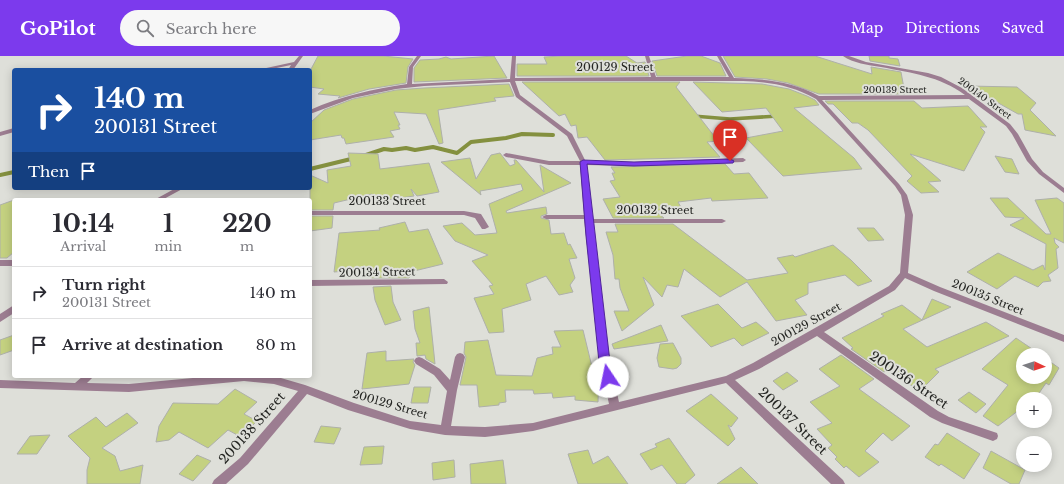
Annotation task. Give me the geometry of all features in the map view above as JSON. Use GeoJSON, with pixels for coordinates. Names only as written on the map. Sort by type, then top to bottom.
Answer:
{"type":"FeatureCollection","features":[{"type":"Feature","properties":{"kind":"street"},"geometry":{"type":"LineString","coordinates":[[291,68],[301,56]]}},
{"type":"Feature","properties":{"kind":"street"},"geometry":{"type":"LineString","coordinates":[[409,85],[411,67],[418,56]]}},
{"type":"Feature","properties":{"kind":"street"},"geometry":{"type":"LineString","coordinates":[[514,56],[511,80],[518,96],[570,135],[583,162],[588,219],[605,362],[615,406]]}},
{"type":"Feature","properties":{"kind":"street"},"geometry":{"type":"LineString","coordinates":[[647,56],[654,79]]}},
{"type":"Feature","properties":{"kind":"street"},"geometry":{"type":"LineString","coordinates":[[719,56],[732,79]]}},
{"type":"Feature","properties":{"kind":"street","name":"200140 Street"},"geometry":{"type":"LineString","coordinates":[[845,56],[855,61],[906,70],[939,78],[956,87],[1008,125],[1015,134],[1029,160],[1041,173],[1064,191]]}},
{"type":"Feature","properties":{"kind":"street"},"geometry":{"type":"LineString","coordinates":[[269,68],[295,63]]}},
{"type":"Feature","properties":{"kind":"street","name":"200129 Street"},"geometry":{"type":"LineString","coordinates":[[259,378],[274,380],[305,389],[352,407],[410,425],[445,430],[485,432],[534,427],[728,379],[756,366],[818,332],[892,288],[904,274],[909,215],[904,195],[897,185],[818,98],[798,87],[775,81],[732,79],[511,80],[409,85],[330,103],[312,111]]}},
{"type":"Feature","properties":{"kind":"street","name":"200139 Street"},"geometry":{"type":"LineString","coordinates":[[818,98],[972,98]]}},
{"type":"Feature","properties":{"kind":"street"},"geometry":{"type":"LineString","coordinates":[[0,134],[12,131]]}},
{"type":"Feature","properties":{"kind":"street"},"geometry":{"type":"LineString","coordinates":[[506,155],[549,163],[583,162],[634,164],[743,160]]}},
{"type":"Feature","properties":{"kind":"street"},"geometry":{"type":"LineString","coordinates":[[161,198],[178,190]]}},
{"type":"Feature","properties":{"kind":"street","name":"200133 Street"},"geometry":{"type":"LineString","coordinates":[[312,213],[464,213],[478,216],[485,227]]}},
{"type":"Feature","properties":{"kind":"street","name":"200132 Street"},"geometry":{"type":"LineString","coordinates":[[546,217],[588,219],[722,220]]}},
{"type":"Feature","properties":{"kind":"street"},"geometry":{"type":"LineString","coordinates":[[0,263],[12,263]]}},
{"type":"Feature","properties":{"kind":"street","name":"200135 Street"},"geometry":{"type":"LineString","coordinates":[[904,274],[1064,339]]}},
{"type":"Feature","properties":{"kind":"street","name":"200134 Street"},"geometry":{"type":"LineString","coordinates":[[312,283],[444,282]]}},
{"type":"Feature","properties":{"kind":"street"},"geometry":{"type":"LineString","coordinates":[[0,319],[12,310]]}},
{"type":"Feature","properties":{"kind":"street","name":"200136 Street"},"geometry":{"type":"LineString","coordinates":[[818,332],[934,414],[946,420],[993,436]]}},
{"type":"Feature","properties":{"kind":"street"},"geometry":{"type":"LineString","coordinates":[[445,430],[460,357]]}},
{"type":"Feature","properties":{"kind":"street"},"geometry":{"type":"LineString","coordinates":[[418,361],[437,372],[452,390]]}},
{"type":"Feature","properties":{"kind":"street"},"geometry":{"type":"LineString","coordinates":[[77,387],[87,378]]}},
{"type":"Feature","properties":{"kind":"street","name":"200129 Street"},"geometry":{"type":"LineString","coordinates":[[0,384],[129,388],[225,378]]}},
{"type":"Feature","properties":{"kind":"street","name":"200137 Street"},"geometry":{"type":"LineString","coordinates":[[728,379],[839,484]]}},
{"type":"Feature","properties":{"kind":"street","name":"200138 Street"},"geometry":{"type":"LineString","coordinates":[[218,484],[244,461],[305,389]]}},
{"type":"Feature","properties":{"kind":"building"},"geometry":{"type":"Polygon","coordinates":[[[318,56],[383,56],[413,59],[408,67],[406,83],[369,89],[338,98],[340,96],[318,94],[324,89],[312,87],[312,68],[318,56]]]}},
{"type":"Feature","properties":{"kind":"building"},"geometry":{"type":"Polygon","coordinates":[[[494,56],[507,78],[414,82],[414,68],[420,60],[446,57],[451,59],[494,56]]]}},
{"type":"Feature","properties":{"kind":"building"},"geometry":{"type":"Polygon","coordinates":[[[626,56],[637,63],[645,62],[649,76],[517,76],[517,64],[547,64],[544,57],[626,56]]]}},
{"type":"Feature","properties":{"kind":"building"},"geometry":{"type":"Polygon","coordinates":[[[687,56],[701,56],[720,63],[726,76],[657,76],[652,61],[687,56]]]}},
{"type":"Feature","properties":{"kind":"building"},"geometry":{"type":"Polygon","coordinates":[[[723,56],[815,56],[872,74],[871,67],[901,72],[905,94],[819,94],[788,83],[767,79],[735,77],[723,56]]]}},
{"type":"Feature","properties":{"kind":"building"},"geometry":{"type":"Polygon","coordinates":[[[869,56],[889,56],[889,58],[898,59],[900,66],[870,61],[869,56]]]}},
{"type":"Feature","properties":{"kind":"building"},"geometry":{"type":"Polygon","coordinates":[[[522,82],[680,82],[676,87],[718,141],[707,142],[720,157],[605,160],[587,137],[578,138],[576,125],[571,126],[565,114],[559,116],[522,82]]]}},
{"type":"Feature","properties":{"kind":"building"},"geometry":{"type":"Polygon","coordinates":[[[693,82],[762,84],[789,89],[815,100],[819,105],[794,108],[854,158],[862,169],[783,176],[746,138],[783,131],[766,108],[722,112],[693,82]]]}},
{"type":"Feature","properties":{"kind":"building"},"geometry":{"type":"Polygon","coordinates":[[[509,84],[514,96],[494,98],[496,101],[438,110],[443,143],[439,144],[426,114],[394,112],[400,125],[398,125],[400,129],[390,131],[394,137],[346,144],[341,135],[312,140],[312,121],[324,110],[353,99],[396,90],[509,84]]]}},
{"type":"Feature","properties":{"kind":"building"},"geometry":{"type":"Polygon","coordinates":[[[968,86],[1017,87],[1036,103],[1030,110],[1056,136],[1025,130],[1022,114],[1018,114],[968,86]]]}},
{"type":"Feature","properties":{"kind":"building"},"geometry":{"type":"Polygon","coordinates":[[[825,101],[914,101],[922,108],[968,106],[987,127],[980,127],[985,132],[964,171],[910,154],[941,181],[928,182],[939,192],[921,193],[907,181],[912,176],[868,130],[858,123],[852,123],[833,104],[828,104],[825,101]]]}},
{"type":"Feature","properties":{"kind":"building"},"geometry":{"type":"Polygon","coordinates":[[[348,153],[378,154],[380,169],[429,163],[439,192],[417,196],[411,189],[414,196],[373,202],[372,194],[334,203],[333,210],[312,210],[310,190],[312,190],[312,176],[328,183],[327,170],[351,166],[348,153]]]}},
{"type":"Feature","properties":{"kind":"building"},"geometry":{"type":"Polygon","coordinates":[[[500,153],[510,166],[515,164],[514,160],[516,160],[544,192],[540,165],[571,183],[506,211],[507,213],[546,207],[547,214],[541,216],[541,218],[549,220],[551,234],[564,233],[568,245],[570,244],[577,258],[569,259],[575,278],[570,285],[573,292],[559,295],[546,276],[526,284],[531,300],[502,309],[504,332],[489,333],[474,298],[494,294],[489,286],[493,285],[472,261],[488,255],[455,241],[443,226],[462,223],[475,235],[497,233],[489,204],[523,190],[521,184],[480,191],[481,195],[441,162],[470,158],[476,179],[491,155],[500,153]]]}},
{"type":"Feature","properties":{"kind":"building"},"geometry":{"type":"Polygon","coordinates":[[[995,156],[1012,159],[1019,174],[1005,172],[995,156]]]}},
{"type":"Feature","properties":{"kind":"building"},"geometry":{"type":"Polygon","coordinates":[[[725,164],[734,174],[749,173],[768,198],[712,201],[711,198],[678,202],[682,209],[655,211],[664,218],[613,218],[603,199],[620,197],[610,181],[615,180],[612,173],[615,173],[611,167],[725,164]]]}},
{"type":"Feature","properties":{"kind":"building"},"geometry":{"type":"Polygon","coordinates":[[[990,198],[1008,198],[1046,234],[1051,234],[1035,200],[1057,198],[1064,203],[1064,243],[1054,238],[1055,243],[1059,247],[1056,249],[1058,268],[1048,275],[1051,281],[1043,282],[1038,287],[1015,276],[997,289],[967,272],[998,253],[1033,270],[1043,265],[1045,270],[1046,244],[1010,225],[1024,218],[1005,217],[990,198]]]}},
{"type":"Feature","properties":{"kind":"building"},"geometry":{"type":"Polygon","coordinates":[[[12,201],[12,254],[7,258],[0,258],[0,205],[12,201]]]}},
{"type":"Feature","properties":{"kind":"building"},"geometry":{"type":"Polygon","coordinates":[[[312,216],[333,216],[332,228],[312,231],[312,216]]]}},
{"type":"Feature","properties":{"kind":"building"},"geometry":{"type":"Polygon","coordinates":[[[405,222],[409,232],[428,229],[443,264],[414,271],[409,278],[372,278],[370,277],[370,271],[368,272],[368,269],[334,272],[339,233],[380,230],[379,228],[405,222]]]}},
{"type":"Feature","properties":{"kind":"building"},"geometry":{"type":"Polygon","coordinates":[[[615,224],[673,224],[747,280],[788,273],[777,258],[793,255],[795,257],[833,245],[872,281],[858,286],[845,275],[808,283],[808,294],[795,300],[807,315],[776,321],[747,282],[720,297],[684,269],[678,287],[667,285],[662,297],[643,277],[654,305],[622,331],[614,311],[629,311],[620,288],[619,279],[615,279],[613,255],[606,232],[618,232],[615,224]]]}},
{"type":"Feature","properties":{"kind":"building"},"geometry":{"type":"Polygon","coordinates":[[[857,228],[874,228],[884,240],[868,241],[857,228]]]}},
{"type":"Feature","properties":{"kind":"building"},"geometry":{"type":"Polygon","coordinates":[[[391,286],[393,302],[401,320],[385,325],[375,300],[373,287],[391,286]]]}},
{"type":"Feature","properties":{"kind":"building"},"geometry":{"type":"Polygon","coordinates":[[[932,299],[951,307],[903,329],[927,347],[986,322],[1009,336],[935,369],[939,372],[920,391],[887,370],[884,372],[851,349],[853,348],[842,338],[884,316],[881,314],[902,305],[922,320],[932,299]]]}},
{"type":"Feature","properties":{"kind":"building"},"geometry":{"type":"Polygon","coordinates":[[[718,304],[742,328],[756,322],[769,333],[742,346],[734,338],[711,347],[681,316],[718,304]]]}},
{"type":"Feature","properties":{"kind":"building"},"geometry":{"type":"Polygon","coordinates":[[[429,307],[435,364],[426,359],[425,355],[417,356],[416,343],[420,343],[415,329],[413,311],[429,307]]]}},
{"type":"Feature","properties":{"kind":"building"},"geometry":{"type":"Polygon","coordinates":[[[661,325],[668,341],[614,349],[612,344],[661,325]]]}},
{"type":"Feature","properties":{"kind":"building"},"geometry":{"type":"Polygon","coordinates":[[[583,330],[593,371],[599,371],[598,402],[575,400],[575,396],[553,398],[552,393],[534,394],[533,390],[505,390],[506,402],[499,403],[499,405],[479,407],[477,385],[460,385],[466,357],[464,353],[465,342],[488,340],[496,375],[532,376],[537,358],[553,354],[552,347],[561,347],[554,331],[583,330]]]}},
{"type":"Feature","properties":{"kind":"building"},"geometry":{"type":"Polygon","coordinates":[[[12,336],[12,351],[0,355],[0,340],[12,336]]]}},
{"type":"Feature","properties":{"kind":"building"},"geometry":{"type":"Polygon","coordinates":[[[1016,338],[1031,348],[1016,348],[1016,384],[1045,384],[1040,392],[1016,392],[1016,412],[998,426],[983,416],[1008,385],[982,369],[1016,338]]]}},
{"type":"Feature","properties":{"kind":"building"},"geometry":{"type":"Polygon","coordinates":[[[673,343],[681,358],[681,364],[677,368],[673,369],[659,367],[657,358],[660,344],[673,343]]]}},
{"type":"Feature","properties":{"kind":"building"},"geometry":{"type":"Polygon","coordinates":[[[386,351],[386,361],[414,359],[413,362],[415,365],[409,384],[362,389],[367,353],[386,351]]]}},
{"type":"Feature","properties":{"kind":"building"},"geometry":{"type":"Polygon","coordinates":[[[841,355],[874,379],[859,389],[910,426],[892,441],[883,433],[865,451],[879,462],[859,477],[846,466],[844,468],[835,459],[837,457],[828,448],[832,445],[817,429],[832,423],[810,402],[840,386],[819,369],[841,355]]]}},
{"type":"Feature","properties":{"kind":"building"},"geometry":{"type":"Polygon","coordinates":[[[1052,363],[1059,368],[1052,380],[1052,363]]]}},
{"type":"Feature","properties":{"kind":"building"},"geometry":{"type":"Polygon","coordinates":[[[787,372],[798,381],[783,390],[773,381],[787,372]]]}},
{"type":"Feature","properties":{"kind":"building"},"geometry":{"type":"Polygon","coordinates":[[[414,387],[431,387],[428,403],[411,403],[414,387]]]}},
{"type":"Feature","properties":{"kind":"building"},"geometry":{"type":"Polygon","coordinates":[[[235,389],[257,402],[244,414],[257,421],[241,437],[228,430],[208,448],[179,432],[169,440],[156,442],[159,426],[173,403],[218,404],[235,389]]]}},
{"type":"Feature","properties":{"kind":"building"},"geometry":{"type":"Polygon","coordinates":[[[969,392],[986,404],[976,413],[958,400],[969,392]]]}},
{"type":"Feature","properties":{"kind":"building"},"geometry":{"type":"Polygon","coordinates":[[[711,394],[738,418],[731,427],[728,425],[735,439],[728,446],[686,411],[711,394]]]}},
{"type":"Feature","properties":{"kind":"building"},"geometry":{"type":"Polygon","coordinates":[[[127,413],[138,423],[102,448],[115,456],[120,471],[143,465],[140,484],[87,484],[87,470],[90,458],[68,436],[96,417],[106,427],[127,413]]]}},
{"type":"Feature","properties":{"kind":"building"},"geometry":{"type":"Polygon","coordinates":[[[321,426],[341,428],[334,444],[314,442],[321,426]]]}},
{"type":"Feature","properties":{"kind":"building"},"geometry":{"type":"Polygon","coordinates":[[[947,433],[980,454],[964,479],[941,464],[939,466],[925,457],[935,444],[938,445],[947,433]]]}},
{"type":"Feature","properties":{"kind":"building"},"geometry":{"type":"Polygon","coordinates":[[[50,435],[37,454],[17,454],[30,436],[50,435]]]}},
{"type":"Feature","properties":{"kind":"building"},"geometry":{"type":"Polygon","coordinates":[[[669,438],[695,475],[685,484],[677,484],[662,465],[651,470],[640,454],[657,447],[655,444],[669,438]]]}},
{"type":"Feature","properties":{"kind":"building"},"geometry":{"type":"Polygon","coordinates":[[[384,446],[382,464],[360,465],[364,447],[384,446]]]}},
{"type":"Feature","properties":{"kind":"building"},"geometry":{"type":"Polygon","coordinates":[[[588,450],[593,464],[608,456],[628,484],[578,484],[568,454],[588,450]]]}},
{"type":"Feature","properties":{"kind":"building"},"geometry":{"type":"Polygon","coordinates":[[[991,451],[1016,465],[1016,472],[1024,472],[1019,484],[1011,484],[983,468],[991,451]]]}},
{"type":"Feature","properties":{"kind":"building"},"geometry":{"type":"Polygon","coordinates":[[[197,455],[211,461],[193,481],[179,474],[197,455]]]}},
{"type":"Feature","properties":{"kind":"building"},"geometry":{"type":"Polygon","coordinates":[[[454,460],[455,477],[433,480],[432,463],[454,460]]]}},
{"type":"Feature","properties":{"kind":"building"},"geometry":{"type":"Polygon","coordinates":[[[503,460],[506,484],[471,484],[470,464],[503,460]]]}},
{"type":"Feature","properties":{"kind":"building"},"geometry":{"type":"Polygon","coordinates":[[[741,467],[758,484],[717,484],[741,467]]]}},
{"type":"Feature","properties":{"kind":"waterway"},"geometry":{"type":"LineString","coordinates":[[693,116],[730,119],[778,116]]}},
{"type":"Feature","properties":{"kind":"waterway"},"geometry":{"type":"LineString","coordinates":[[363,156],[384,149],[392,150],[406,148],[415,150],[433,147],[457,153],[471,142],[506,138],[522,134],[553,135]]}},
{"type":"Feature","properties":{"kind":"waterway"},"geometry":{"type":"LineString","coordinates":[[312,169],[355,158]]}},
{"type":"Feature","properties":{"kind":"waterway"},"geometry":{"type":"LineString","coordinates":[[0,175],[12,172]]}},
{"type":"Feature","properties":{"kind":"route"},"geometry":{"type":"LineString","coordinates":[[608,377],[588,221],[587,192],[583,162],[634,164],[730,161]]}}]}
